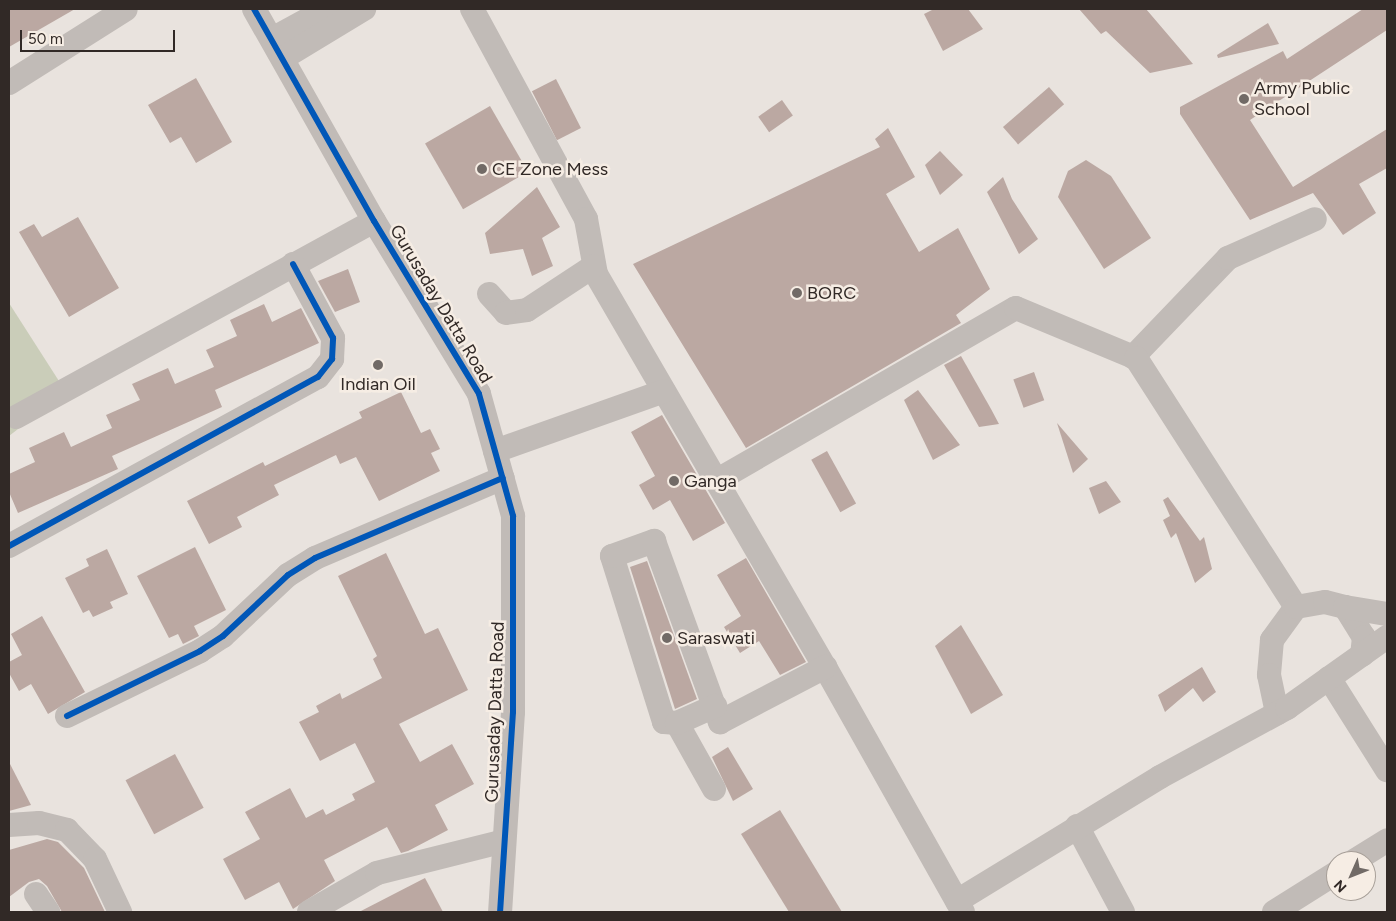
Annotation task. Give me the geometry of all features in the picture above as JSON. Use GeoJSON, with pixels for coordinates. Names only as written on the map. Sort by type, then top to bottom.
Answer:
{"type":"FeatureCollection","features":[{"type":"Feature","properties":{"kind":"street"},"geometry":{"type":"LineString","coordinates":[[9,83],[126,9]]}},
{"type":"Feature","properties":{"kind":"street","name":"Gurusaday Datta Road"},"geometry":{"type":"LineString","coordinates":[[254,9],[374,221],[479,394],[503,478],[513,516],[513,712],[500,912]]}},
{"type":"Feature","properties":{"kind":"street"},"geometry":{"type":"LineString","coordinates":[[277,48],[326,9]]}},
{"type":"Feature","properties":{"kind":"street"},"geometry":{"type":"LineString","coordinates":[[277,48],[364,9]]}},
{"type":"Feature","properties":{"kind":"street"},"geometry":{"type":"LineString","coordinates":[[472,9],[586,219],[594,266],[664,391],[825,667],[960,907],[1077,826],[1278,713],[1387,637]]}},
{"type":"Feature","properties":{"kind":"street"},"geometry":{"type":"LineString","coordinates":[[1133,357],[1228,258],[1315,219]]}},
{"type":"Feature","properties":{"kind":"street"},"geometry":{"type":"LineString","coordinates":[[16,417],[374,221]]}},
{"type":"Feature","properties":{"kind":"street"},"geometry":{"type":"LineString","coordinates":[[9,546],[318,377],[332,359],[333,338],[293,264]]}},
{"type":"Feature","properties":{"kind":"street"},"geometry":{"type":"LineString","coordinates":[[489,294],[506,313],[527,310],[594,266]]}},
{"type":"Feature","properties":{"kind":"street"},"geometry":{"type":"LineString","coordinates":[[716,481],[1016,308],[1133,357],[1296,607]]}},
{"type":"Feature","properties":{"kind":"street"},"geometry":{"type":"LineString","coordinates":[[495,451],[664,391]]}},
{"type":"Feature","properties":{"kind":"street"},"geometry":{"type":"LineString","coordinates":[[66,716],[216,641],[247,617],[288,575],[315,558],[503,478]]}},
{"type":"Feature","properties":{"kind":"street"},"geometry":{"type":"LineString","coordinates":[[715,706],[677,723],[664,722],[612,556],[654,541],[715,706],[720,722],[825,667]]}},
{"type":"Feature","properties":{"kind":"street"},"geometry":{"type":"LineString","coordinates":[[1278,713],[1270,674],[1272,640],[1296,607],[1325,602],[1387,614]]}},
{"type":"Feature","properties":{"kind":"street"},"geometry":{"type":"LineString","coordinates":[[1345,607],[1364,637],[1362,655]]}},
{"type":"Feature","properties":{"kind":"street"},"geometry":{"type":"LineString","coordinates":[[1329,678],[1387,770]]}},
{"type":"Feature","properties":{"kind":"street"},"geometry":{"type":"LineString","coordinates":[[677,723],[714,789]]}},
{"type":"Feature","properties":{"kind":"street"},"geometry":{"type":"LineString","coordinates":[[9,825],[39,823],[67,830],[95,859],[120,912]]}},
{"type":"Feature","properties":{"kind":"street"},"geometry":{"type":"LineString","coordinates":[[1077,826],[1123,912]]}},
{"type":"Feature","properties":{"kind":"street"},"geometry":{"type":"LineString","coordinates":[[1370,851],[1387,840]]}},
{"type":"Feature","properties":{"kind":"street"},"geometry":{"type":"LineString","coordinates":[[308,912],[377,873],[504,841]]}},
{"type":"Feature","properties":{"kind":"street"},"geometry":{"type":"LineString","coordinates":[[1274,912],[1326,879]]}},
{"type":"Feature","properties":{"kind":"green space"},"geometry":{"type":"Polygon","coordinates":[[[9,303],[66,392],[9,436],[9,303]]]}},
{"type":"Feature","properties":{"kind":"building"},"geometry":{"type":"Polygon","coordinates":[[[9,9],[75,9],[9,47],[9,9]]]}},
{"type":"Feature","properties":{"kind":"building"},"geometry":{"type":"Polygon","coordinates":[[[934,9],[968,9],[983,29],[943,51],[924,14],[934,9]]]}},
{"type":"Feature","properties":{"kind":"building"},"geometry":{"type":"Polygon","coordinates":[[[1079,9],[1146,9],[1193,64],[1150,73],[1106,31],[1101,34],[1079,9]]]}},
{"type":"Feature","properties":{"kind":"building"},"geometry":{"type":"Polygon","coordinates":[[[1363,9],[1387,9],[1387,30],[1250,120],[1293,187],[1387,129],[1387,168],[1359,184],[1376,213],[1343,235],[1313,193],[1250,220],[1180,114],[1180,107],[1283,51],[1287,59],[1363,9]]]}},
{"type":"Feature","properties":{"kind":"building"},"geometry":{"type":"Polygon","coordinates":[[[1268,23],[1279,44],[1218,58],[1217,55],[1268,23]]]}},
{"type":"Feature","properties":{"kind":"building"},"geometry":{"type":"Polygon","coordinates":[[[196,78],[232,142],[196,163],[181,137],[170,143],[148,105],[196,78]]]}},
{"type":"Feature","properties":{"kind":"building"},"geometry":{"type":"Polygon","coordinates":[[[556,79],[581,128],[557,140],[532,91],[556,79]]]}},
{"type":"Feature","properties":{"kind":"building"},"geometry":{"type":"Polygon","coordinates":[[[1049,87],[1064,104],[1018,144],[1003,127],[1049,87]]]}},
{"type":"Feature","properties":{"kind":"building"},"geometry":{"type":"Polygon","coordinates":[[[782,100],[793,116],[769,132],[758,117],[782,100]]]}},
{"type":"Feature","properties":{"kind":"building"},"geometry":{"type":"Polygon","coordinates":[[[490,106],[528,172],[463,209],[425,144],[490,106]]]}},
{"type":"Feature","properties":{"kind":"building","name":"BORC"},"geometry":{"type":"Polygon","coordinates":[[[888,128],[915,177],[886,194],[919,252],[958,228],[990,289],[956,315],[961,323],[746,448],[633,264],[880,147],[875,139],[888,128]]]}},
{"type":"Feature","properties":{"kind":"building"},"geometry":{"type":"Polygon","coordinates":[[[940,151],[963,175],[940,195],[925,165],[940,151]]]}},
{"type":"Feature","properties":{"kind":"building"},"geometry":{"type":"Polygon","coordinates":[[[1086,160],[1111,176],[1151,238],[1104,269],[1058,197],[1068,171],[1086,160]]]}},
{"type":"Feature","properties":{"kind":"building"},"geometry":{"type":"Polygon","coordinates":[[[1003,177],[1012,199],[1038,239],[1019,254],[987,192],[1003,177]]]}},
{"type":"Feature","properties":{"kind":"building"},"geometry":{"type":"Polygon","coordinates":[[[537,187],[560,227],[542,238],[553,266],[532,276],[523,249],[490,254],[485,233],[537,187]]]}},
{"type":"Feature","properties":{"kind":"building"},"geometry":{"type":"Polygon","coordinates":[[[78,217],[119,288],[69,317],[19,232],[34,224],[42,237],[78,217]]]}},
{"type":"Feature","properties":{"kind":"building"},"geometry":{"type":"Polygon","coordinates":[[[348,269],[360,302],[335,312],[318,281],[348,269]]]}},
{"type":"Feature","properties":{"kind":"building"},"geometry":{"type":"Polygon","coordinates":[[[264,304],[272,322],[301,308],[319,343],[215,390],[222,407],[112,456],[118,469],[18,513],[9,492],[9,474],[35,462],[29,448],[64,432],[71,447],[112,428],[106,415],[140,400],[132,384],[168,368],[175,384],[214,367],[206,350],[237,336],[230,320],[264,304]]]}},
{"type":"Feature","properties":{"kind":"building"},"geometry":{"type":"Polygon","coordinates":[[[961,356],[999,424],[979,427],[944,365],[961,356]]]}},
{"type":"Feature","properties":{"kind":"building"},"geometry":{"type":"Polygon","coordinates":[[[1034,372],[1044,400],[1024,408],[1013,380],[1034,372]]]}},
{"type":"Feature","properties":{"kind":"building"},"geometry":{"type":"Polygon","coordinates":[[[918,390],[960,445],[933,460],[904,400],[918,390]]]}},
{"type":"Feature","properties":{"kind":"building"},"geometry":{"type":"Polygon","coordinates":[[[401,392],[421,433],[430,429],[440,449],[431,453],[440,471],[379,501],[356,457],[340,464],[336,455],[274,485],[279,495],[237,517],[242,527],[209,544],[187,501],[263,462],[265,466],[362,418],[359,412],[401,392]]]}},
{"type":"Feature","properties":{"kind":"building","name":"Ganga"},"geometry":{"type":"Polygon","coordinates":[[[662,415],[725,523],[693,541],[670,500],[653,510],[639,485],[655,476],[631,432],[662,415]]]}},
{"type":"Feature","properties":{"kind":"building"},"geometry":{"type":"Polygon","coordinates":[[[1057,423],[1088,459],[1073,473],[1057,423]]]}},
{"type":"Feature","properties":{"kind":"building"},"geometry":{"type":"Polygon","coordinates":[[[827,451],[856,503],[840,512],[811,460],[827,451]]]}},
{"type":"Feature","properties":{"kind":"building"},"geometry":{"type":"Polygon","coordinates":[[[1106,481],[1121,502],[1099,514],[1089,488],[1106,481]]]}},
{"type":"Feature","properties":{"kind":"building"},"geometry":{"type":"Polygon","coordinates":[[[1168,497],[1200,541],[1204,537],[1212,569],[1195,583],[1176,533],[1171,538],[1163,520],[1170,516],[1163,500],[1168,497]]]}},
{"type":"Feature","properties":{"kind":"building"},"geometry":{"type":"Polygon","coordinates":[[[195,547],[226,610],[194,626],[199,636],[183,644],[178,634],[169,638],[137,576],[195,547]]]}},
{"type":"Feature","properties":{"kind":"building"},"geometry":{"type":"Polygon","coordinates":[[[107,549],[128,594],[110,602],[113,608],[93,617],[89,610],[83,613],[65,578],[89,566],[86,559],[107,549]]]}},
{"type":"Feature","properties":{"kind":"building"},"geometry":{"type":"Polygon","coordinates":[[[386,553],[425,634],[438,628],[468,690],[399,724],[420,762],[452,744],[474,784],[435,805],[448,830],[408,851],[401,853],[387,827],[324,860],[335,881],[293,909],[279,882],[245,900],[223,859],[260,839],[245,812],[290,788],[306,818],[323,809],[326,815],[355,800],[352,794],[375,782],[355,743],[320,761],[299,722],[319,712],[316,706],[340,693],[342,699],[382,678],[373,659],[377,656],[338,576],[386,553]]]}},
{"type":"Feature","properties":{"kind":"building"},"geometry":{"type":"Polygon","coordinates":[[[746,558],[806,662],[780,675],[759,641],[740,653],[724,627],[741,616],[717,575],[746,558]]]}},
{"type":"Feature","properties":{"kind":"building"},"geometry":{"type":"Polygon","coordinates":[[[647,561],[697,699],[675,709],[630,567],[647,561]]]}},
{"type":"Feature","properties":{"kind":"building"},"geometry":{"type":"Polygon","coordinates":[[[42,616],[85,692],[48,714],[31,684],[19,691],[9,673],[9,662],[22,655],[11,634],[42,616]]]}},
{"type":"Feature","properties":{"kind":"building"},"geometry":{"type":"Polygon","coordinates":[[[961,625],[1003,695],[971,714],[935,646],[961,625]]]}},
{"type":"Feature","properties":{"kind":"building"},"geometry":{"type":"Polygon","coordinates":[[[1202,667],[1216,692],[1203,702],[1193,688],[1165,712],[1158,695],[1202,667]]]}},
{"type":"Feature","properties":{"kind":"building"},"geometry":{"type":"Polygon","coordinates":[[[728,747],[753,789],[733,801],[712,757],[728,747]]]}},
{"type":"Feature","properties":{"kind":"building"},"geometry":{"type":"Polygon","coordinates":[[[175,754],[204,808],[154,834],[126,780],[175,754]]]}},
{"type":"Feature","properties":{"kind":"building"},"geometry":{"type":"Polygon","coordinates":[[[9,762],[31,805],[9,811],[9,762]]]}},
{"type":"Feature","properties":{"kind":"building"},"geometry":{"type":"Polygon","coordinates":[[[780,810],[842,912],[789,912],[741,834],[780,810]]]}},
{"type":"Feature","properties":{"kind":"building"},"geometry":{"type":"Polygon","coordinates":[[[47,839],[58,842],[84,868],[105,912],[62,912],[47,886],[39,879],[29,882],[9,897],[9,850],[47,839]]]}},
{"type":"Feature","properties":{"kind":"building"},"geometry":{"type":"Polygon","coordinates":[[[425,878],[443,912],[359,912],[425,878]]]}},
{"type":"Feature","properties":{"kind":"cycle path"},"geometry":{"type":"LineString","coordinates":[[254,9],[374,221],[479,394],[513,516],[513,712],[500,912]]}},
{"type":"Feature","properties":{"kind":"cycle path"},"geometry":{"type":"LineString","coordinates":[[9,546],[318,377],[332,359],[333,338],[293,264]]}},
{"type":"Feature","properties":{"kind":"cycle path"},"geometry":{"type":"LineString","coordinates":[[67,716],[200,651],[223,636],[288,575],[315,558],[503,478]]}},
{"type":"Feature","properties":{"kind":"place","name":"Army Public School"},"geometry":{"type":"Point","coordinates":[1244,99]}},
{"type":"Feature","properties":{"kind":"place","name":"CE Zone Mess"},"geometry":{"type":"Point","coordinates":[482,169]}},
{"type":"Feature","properties":{"kind":"place","name":"BORC"},"geometry":{"type":"Point","coordinates":[797,293]}},
{"type":"Feature","properties":{"kind":"place","name":"Indian Oil"},"geometry":{"type":"Point","coordinates":[378,365]}},
{"type":"Feature","properties":{"kind":"place","name":"Ganga"},"geometry":{"type":"Point","coordinates":[674,481]}},
{"type":"Feature","properties":{"kind":"place","name":"Saraswati"},"geometry":{"type":"Point","coordinates":[667,638]}}]}
